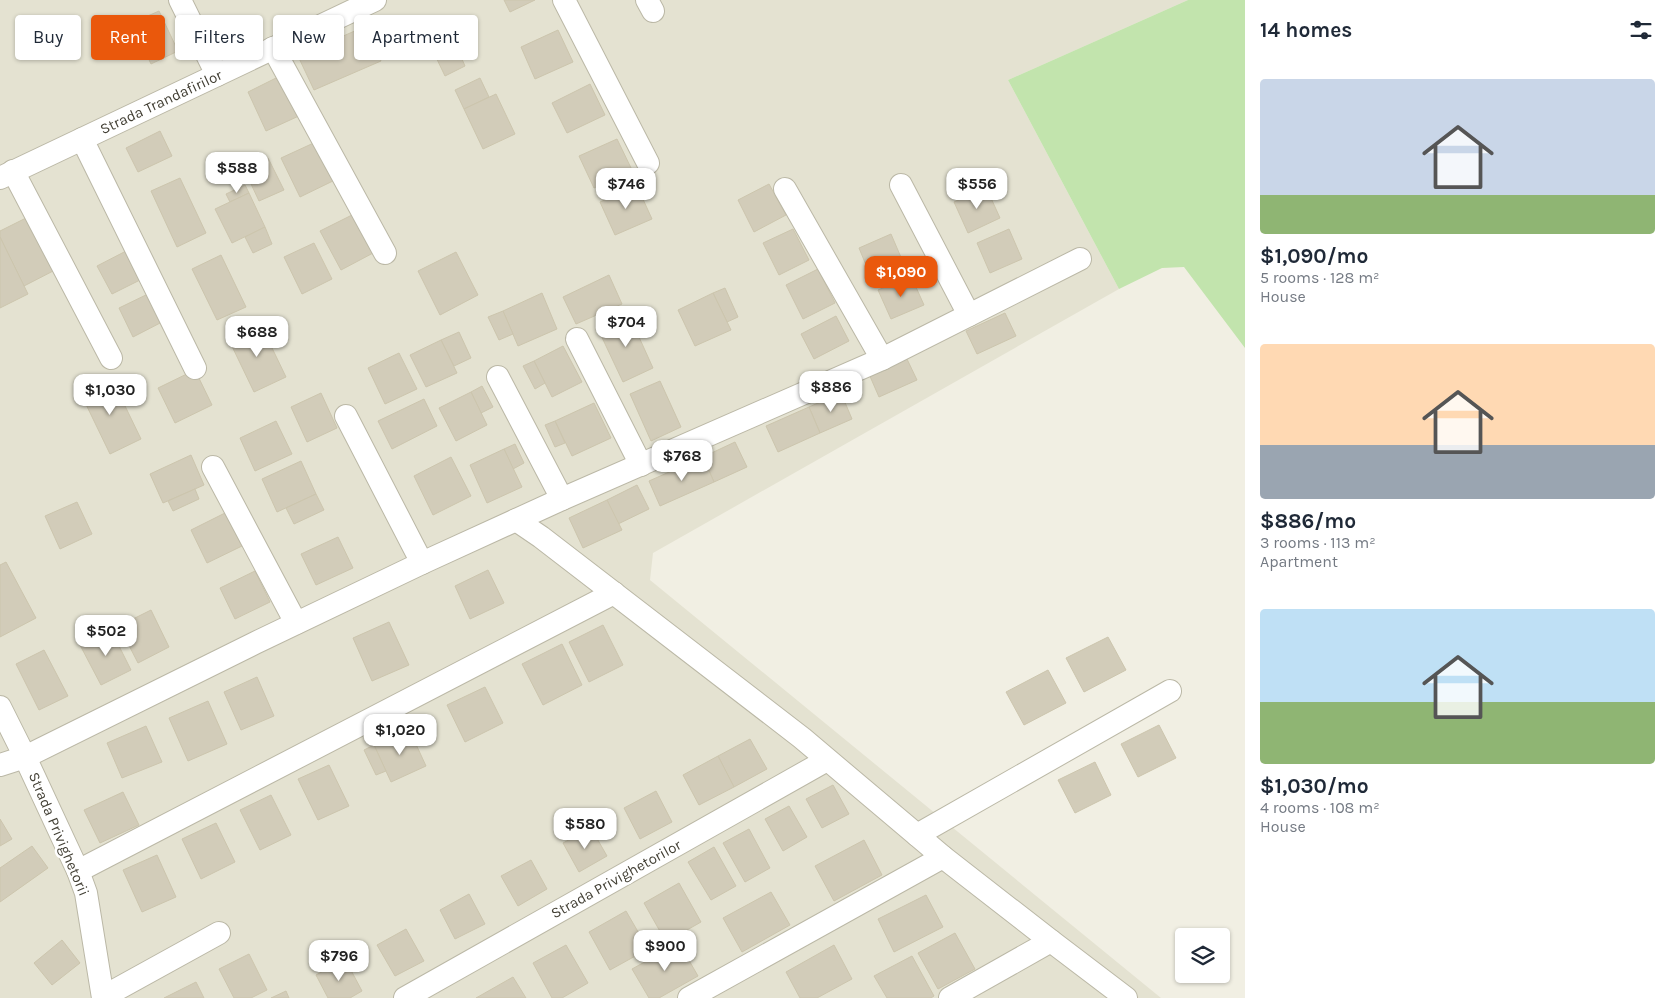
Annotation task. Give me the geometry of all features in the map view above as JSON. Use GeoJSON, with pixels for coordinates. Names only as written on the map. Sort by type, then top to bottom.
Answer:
{"type":"FeatureCollection","features":[{"type":"Feature","properties":{"kind":"street"},"geometry":{"type":"LineString","coordinates":[[180,0],[216,75]]}},
{"type":"Feature","properties":{"kind":"street","name":"Strada Trandafirilor"},"geometry":{"type":"LineString","coordinates":[[344,15],[376,0]]}},
{"type":"Feature","properties":{"kind":"street"},"geometry":{"type":"LineString","coordinates":[[564,0],[648,163]]}},
{"type":"Feature","properties":{"kind":"street","name":"Strada Trandafirilor"},"geometry":{"type":"LineString","coordinates":[[7,174],[273,48]]}},
{"type":"Feature","properties":{"kind":"street"},"geometry":{"type":"LineString","coordinates":[[280,60],[385,253]]}},
{"type":"Feature","properties":{"kind":"street"},"geometry":{"type":"LineString","coordinates":[[82,139],[195,368]]}},
{"type":"Feature","properties":{"kind":"street"},"geometry":{"type":"LineString","coordinates":[[7,174],[111,358]]}},
{"type":"Feature","properties":{"kind":"street"},"geometry":{"type":"LineString","coordinates":[[902,185],[969,315]]}},
{"type":"Feature","properties":{"kind":"street"},"geometry":{"type":"LineString","coordinates":[[785,189],[882,359]]}},
{"type":"Feature","properties":{"kind":"street"},"geometry":{"type":"LineString","coordinates":[[0,765],[25,757],[422,563],[562,499],[882,359],[1080,259]]}},
{"type":"Feature","properties":{"kind":"street"},"geometry":{"type":"LineString","coordinates":[[577,339],[641,465]]}},
{"type":"Feature","properties":{"kind":"street"},"geometry":{"type":"LineString","coordinates":[[498,377],[562,499]]}},
{"type":"Feature","properties":{"kind":"street"},"geometry":{"type":"LineString","coordinates":[[346,416],[422,563]]}},
{"type":"Feature","properties":{"kind":"street"},"geometry":{"type":"LineString","coordinates":[[213,467],[296,623]]}},
{"type":"Feature","properties":{"kind":"street"},"geometry":{"type":"LineString","coordinates":[[516,520],[541,536],[802,738],[943,857],[1126,998]]}},
{"type":"Feature","properties":{"kind":"street"},"geometry":{"type":"LineString","coordinates":[[78,871],[614,593]]}},
{"type":"Feature","properties":{"kind":"street"},"geometry":{"type":"LineString","coordinates":[[917,835],[1170,691]]}},
{"type":"Feature","properties":{"kind":"street","name":"Strada Privighetorii"},"geometry":{"type":"LineString","coordinates":[[0,706],[78,871],[86,893],[103,997]]}},
{"type":"Feature","properties":{"kind":"street","name":"Strada Privighetorilor"},"geometry":{"type":"LineString","coordinates":[[405,998],[827,760]]}},
{"type":"Feature","properties":{"kind":"street"},"geometry":{"type":"LineString","coordinates":[[689,998],[943,857]]}},
{"type":"Feature","properties":{"kind":"street"},"geometry":{"type":"LineString","coordinates":[[103,997],[219,933]]}},
{"type":"Feature","properties":{"kind":"street"},"geometry":{"type":"LineString","coordinates":[[950,998],[1051,941]]}},
{"type":"Feature","properties":{"kind":"shaded area"},"geometry":{"type":"Polygon","coordinates":[[[0,0],[1188,0],[1008,80],[1119,289],[653,553],[650,580],[1161,998],[0,998],[0,0]]]}},
{"type":"Feature","properties":{"kind":"green space"},"geometry":{"type":"Polygon","coordinates":[[[1188,0],[1245,0],[1245,348],[1184,267],[1162,268],[1119,289],[1008,80],[1188,0]]]}},
{"type":"Feature","properties":{"kind":"building"},"geometry":{"type":"Polygon","coordinates":[[[504,0],[535,0],[510,12],[504,0]]]}},
{"type":"Feature","properties":{"kind":"building"},"geometry":{"type":"Polygon","coordinates":[[[159,11],[161,15],[150,15],[159,11]]]}},
{"type":"Feature","properties":{"kind":"building"},"geometry":{"type":"Polygon","coordinates":[[[165,24],[175,45],[175,52],[165,57],[165,24]]]}},
{"type":"Feature","properties":{"kind":"building"},"geometry":{"type":"Polygon","coordinates":[[[558,30],[573,62],[535,79],[521,47],[558,30]]]}},
{"type":"Feature","properties":{"kind":"building"},"geometry":{"type":"Polygon","coordinates":[[[354,31],[354,60],[381,61],[314,90],[300,60],[344,60],[344,36],[354,31]]]}},
{"type":"Feature","properties":{"kind":"building"},"geometry":{"type":"Polygon","coordinates":[[[149,60],[159,60],[151,64],[149,60]]]}},
{"type":"Feature","properties":{"kind":"building"},"geometry":{"type":"Polygon","coordinates":[[[437,60],[462,60],[465,66],[445,76],[437,60]]]}},
{"type":"Feature","properties":{"kind":"building"},"geometry":{"type":"Polygon","coordinates":[[[282,75],[301,115],[266,131],[248,92],[282,75]]]}},
{"type":"Feature","properties":{"kind":"building"},"geometry":{"type":"Polygon","coordinates":[[[480,78],[489,97],[464,109],[455,90],[480,78]]]}},
{"type":"Feature","properties":{"kind":"building"},"geometry":{"type":"Polygon","coordinates":[[[590,84],[605,115],[567,133],[552,103],[590,84]]]}},
{"type":"Feature","properties":{"kind":"building"},"geometry":{"type":"Polygon","coordinates":[[[496,94],[515,134],[483,149],[464,109],[496,94]]]}},
{"type":"Feature","properties":{"kind":"building"},"geometry":{"type":"Polygon","coordinates":[[[160,131],[172,156],[138,172],[126,148],[160,131]]]}},
{"type":"Feature","properties":{"kind":"building"},"geometry":{"type":"Polygon","coordinates":[[[617,139],[632,170],[594,188],[579,156],[617,139]]]}},
{"type":"Feature","properties":{"kind":"building"},"geometry":{"type":"Polygon","coordinates":[[[318,141],[337,179],[300,197],[281,158],[318,141]]]}},
{"type":"Feature","properties":{"kind":"building"},"geometry":{"type":"Polygon","coordinates":[[[268,158],[284,190],[259,201],[244,169],[268,158]]]}},
{"type":"Feature","properties":{"kind":"building"},"geometry":{"type":"Polygon","coordinates":[[[180,178],[206,233],[177,247],[151,191],[180,178]]]}},
{"type":"Feature","properties":{"kind":"building"},"geometry":{"type":"Polygon","coordinates":[[[769,184],[786,215],[754,232],[738,200],[769,184]]]}},
{"type":"Feature","properties":{"kind":"building"},"geometry":{"type":"Polygon","coordinates":[[[245,185],[249,193],[230,202],[226,194],[245,185]]]}},
{"type":"Feature","properties":{"kind":"building"},"geometry":{"type":"Polygon","coordinates":[[[637,186],[652,219],[615,235],[600,202],[637,186]]]}},
{"type":"Feature","properties":{"kind":"building"},"geometry":{"type":"Polygon","coordinates":[[[986,187],[1000,218],[968,233],[954,202],[986,187]]]}},
{"type":"Feature","properties":{"kind":"building"},"geometry":{"type":"Polygon","coordinates":[[[249,193],[265,227],[232,243],[215,209],[249,193]]]}},
{"type":"Feature","properties":{"kind":"building"},"geometry":{"type":"Polygon","coordinates":[[[354,214],[375,252],[341,270],[320,231],[354,214]]]}},
{"type":"Feature","properties":{"kind":"building"},"geometry":{"type":"Polygon","coordinates":[[[30,216],[57,269],[24,286],[0,237],[0,231],[30,216]]]}},
{"type":"Feature","properties":{"kind":"building"},"geometry":{"type":"Polygon","coordinates":[[[265,227],[272,244],[253,253],[245,237],[265,227]]]}},
{"type":"Feature","properties":{"kind":"building"},"geometry":{"type":"Polygon","coordinates":[[[793,229],[809,260],[779,275],[763,243],[793,229]]]}},
{"type":"Feature","properties":{"kind":"building"},"geometry":{"type":"Polygon","coordinates":[[[1009,229],[1022,259],[990,273],[977,243],[1009,229]]]}},
{"type":"Feature","properties":{"kind":"building"},"geometry":{"type":"Polygon","coordinates":[[[891,234],[903,262],[871,277],[859,248],[891,234]]]}},
{"type":"Feature","properties":{"kind":"building"},"geometry":{"type":"Polygon","coordinates":[[[0,237],[28,294],[0,308],[0,237]]]}},
{"type":"Feature","properties":{"kind":"building"},"geometry":{"type":"Polygon","coordinates":[[[314,243],[332,279],[302,294],[284,257],[314,243]]]}},
{"type":"Feature","properties":{"kind":"building"},"geometry":{"type":"Polygon","coordinates":[[[128,250],[142,279],[112,294],[97,266],[128,250]]]}},
{"type":"Feature","properties":{"kind":"building"},"geometry":{"type":"Polygon","coordinates":[[[456,252],[478,295],[440,315],[418,271],[456,252]]]}},
{"type":"Feature","properties":{"kind":"building"},"geometry":{"type":"Polygon","coordinates":[[[221,255],[246,307],[217,320],[192,269],[221,255]]]}},
{"type":"Feature","properties":{"kind":"building"},"geometry":{"type":"Polygon","coordinates":[[[818,269],[835,303],[803,319],[786,285],[818,269]]]}},
{"type":"Feature","properties":{"kind":"building"},"geometry":{"type":"Polygon","coordinates":[[[609,275],[622,304],[576,324],[563,297],[609,275]]]}},
{"type":"Feature","properties":{"kind":"building"},"geometry":{"type":"Polygon","coordinates":[[[911,276],[924,305],[891,319],[878,290],[911,276]]]}},
{"type":"Feature","properties":{"kind":"building"},"geometry":{"type":"Polygon","coordinates":[[[725,288],[738,317],[727,322],[713,293],[725,288]]]}},
{"type":"Feature","properties":{"kind":"building"},"geometry":{"type":"Polygon","coordinates":[[[150,293],[164,321],[133,337],[119,308],[150,293]]]}},
{"type":"Feature","properties":{"kind":"building"},"geometry":{"type":"Polygon","coordinates":[[[542,293],[557,329],[518,346],[503,311],[542,293]]]}},
{"type":"Feature","properties":{"kind":"building"},"geometry":{"type":"Polygon","coordinates":[[[713,293],[731,330],[695,346],[678,310],[713,293]]]}},
{"type":"Feature","properties":{"kind":"building"},"geometry":{"type":"Polygon","coordinates":[[[503,311],[513,334],[499,340],[488,317],[503,311]]]}},
{"type":"Feature","properties":{"kind":"building"},"geometry":{"type":"Polygon","coordinates":[[[1005,313],[1016,336],[977,354],[966,331],[1005,313]]]}},
{"type":"Feature","properties":{"kind":"building"},"geometry":{"type":"Polygon","coordinates":[[[629,315],[653,368],[623,382],[598,329],[629,315]]]}},
{"type":"Feature","properties":{"kind":"building"},"geometry":{"type":"Polygon","coordinates":[[[836,316],[849,341],[814,359],[801,334],[836,316]]]}},
{"type":"Feature","properties":{"kind":"building"},"geometry":{"type":"Polygon","coordinates":[[[260,323],[286,377],[254,392],[228,338],[260,323]]]}},
{"type":"Feature","properties":{"kind":"building"},"geometry":{"type":"Polygon","coordinates":[[[459,332],[471,358],[454,366],[441,340],[459,332]]]}},
{"type":"Feature","properties":{"kind":"building"},"geometry":{"type":"Polygon","coordinates":[[[441,340],[457,373],[426,387],[410,355],[441,340]]]}},
{"type":"Feature","properties":{"kind":"building"},"geometry":{"type":"Polygon","coordinates":[[[563,346],[582,382],[552,397],[534,361],[563,346]]]}},
{"type":"Feature","properties":{"kind":"building"},"geometry":{"type":"Polygon","coordinates":[[[399,353],[417,389],[385,404],[368,368],[399,353]]]}},
{"type":"Feature","properties":{"kind":"building"},"geometry":{"type":"Polygon","coordinates":[[[906,357],[917,380],[879,397],[869,374],[906,357]]]}},
{"type":"Feature","properties":{"kind":"building"},"geometry":{"type":"Polygon","coordinates":[[[534,361],[545,383],[535,389],[523,366],[534,361]]]}},
{"type":"Feature","properties":{"kind":"building"},"geometry":{"type":"Polygon","coordinates":[[[195,370],[212,405],[175,423],[158,388],[195,370]]]}},
{"type":"Feature","properties":{"kind":"building"},"geometry":{"type":"Polygon","coordinates":[[[111,377],[141,439],[110,454],[80,392],[111,377]]]}},
{"type":"Feature","properties":{"kind":"building"},"geometry":{"type":"Polygon","coordinates":[[[660,381],[681,427],[651,441],[630,394],[660,381]]]}},
{"type":"Feature","properties":{"kind":"building"},"geometry":{"type":"Polygon","coordinates":[[[482,386],[493,407],[481,413],[471,392],[482,386]]]}},
{"type":"Feature","properties":{"kind":"building"},"geometry":{"type":"Polygon","coordinates":[[[471,392],[487,425],[456,441],[439,408],[471,392]]]}},
{"type":"Feature","properties":{"kind":"building"},"geometry":{"type":"Polygon","coordinates":[[[321,393],[337,428],[307,442],[291,407],[321,393]]]}},
{"type":"Feature","properties":{"kind":"building"},"geometry":{"type":"Polygon","coordinates":[[[841,393],[852,419],[820,433],[809,407],[841,393]]]}},
{"type":"Feature","properties":{"kind":"building"},"geometry":{"type":"Polygon","coordinates":[[[424,399],[437,426],[392,449],[378,421],[424,399]]]}},
{"type":"Feature","properties":{"kind":"building"},"geometry":{"type":"Polygon","coordinates":[[[594,403],[611,438],[572,456],[555,421],[594,403]]]}},
{"type":"Feature","properties":{"kind":"building"},"geometry":{"type":"Polygon","coordinates":[[[809,407],[820,433],[778,452],[766,426],[809,407]]]}},
{"type":"Feature","properties":{"kind":"building"},"geometry":{"type":"Polygon","coordinates":[[[276,421],[292,454],[255,471],[240,438],[276,421]]]}},
{"type":"Feature","properties":{"kind":"building"},"geometry":{"type":"Polygon","coordinates":[[[555,421],[565,443],[555,447],[545,425],[555,421]]]}},
{"type":"Feature","properties":{"kind":"building"},"geometry":{"type":"Polygon","coordinates":[[[735,442],[747,467],[714,482],[703,457],[735,442]]]}},
{"type":"Feature","properties":{"kind":"building"},"geometry":{"type":"Polygon","coordinates":[[[515,444],[524,463],[513,469],[504,449],[515,444]]]}},
{"type":"Feature","properties":{"kind":"building"},"geometry":{"type":"Polygon","coordinates":[[[504,449],[522,487],[487,503],[470,465],[504,449]]]}},
{"type":"Feature","properties":{"kind":"building"},"geometry":{"type":"Polygon","coordinates":[[[191,455],[204,485],[163,503],[150,474],[191,455]]]}},
{"type":"Feature","properties":{"kind":"building"},"geometry":{"type":"Polygon","coordinates":[[[451,457],[471,496],[433,515],[414,476],[451,457]]]}},
{"type":"Feature","properties":{"kind":"building"},"geometry":{"type":"Polygon","coordinates":[[[703,457],[714,482],[660,506],[649,481],[703,457]]]}},
{"type":"Feature","properties":{"kind":"building"},"geometry":{"type":"Polygon","coordinates":[[[301,461],[316,494],[277,512],[262,479],[301,461]]]}},
{"type":"Feature","properties":{"kind":"building"},"geometry":{"type":"Polygon","coordinates":[[[637,485],[649,509],[618,524],[607,500],[637,485]]]}},
{"type":"Feature","properties":{"kind":"building"},"geometry":{"type":"Polygon","coordinates":[[[195,489],[199,499],[173,511],[168,501],[195,489]]]}},
{"type":"Feature","properties":{"kind":"building"},"geometry":{"type":"Polygon","coordinates":[[[316,494],[324,510],[294,524],[286,508],[316,494]]]}},
{"type":"Feature","properties":{"kind":"building"},"geometry":{"type":"Polygon","coordinates":[[[607,500],[622,530],[583,548],[569,518],[607,500]]]}},
{"type":"Feature","properties":{"kind":"building"},"geometry":{"type":"Polygon","coordinates":[[[77,502],[92,534],[60,549],[45,516],[77,502]]]}},
{"type":"Feature","properties":{"kind":"building"},"geometry":{"type":"Polygon","coordinates":[[[225,513],[242,546],[207,563],[191,530],[225,513]]]}},
{"type":"Feature","properties":{"kind":"building"},"geometry":{"type":"Polygon","coordinates":[[[338,537],[353,568],[316,585],[301,554],[338,537]]]}},
{"type":"Feature","properties":{"kind":"building"},"geometry":{"type":"Polygon","coordinates":[[[6,562],[36,618],[0,637],[0,565],[6,562]]]}},
{"type":"Feature","properties":{"kind":"building"},"geometry":{"type":"Polygon","coordinates":[[[488,570],[504,603],[470,619],[455,586],[488,570]]]}},
{"type":"Feature","properties":{"kind":"building"},"geometry":{"type":"Polygon","coordinates":[[[255,571],[270,602],[235,619],[220,588],[255,571]]]}},
{"type":"Feature","properties":{"kind":"building"},"geometry":{"type":"Polygon","coordinates":[[[151,610],[169,647],[138,663],[119,626],[151,610]]]}},
{"type":"Feature","properties":{"kind":"building"},"geometry":{"type":"Polygon","coordinates":[[[389,622],[409,665],[372,681],[353,638],[389,622]]]}},
{"type":"Feature","properties":{"kind":"building"},"geometry":{"type":"Polygon","coordinates":[[[603,625],[623,665],[589,682],[569,642],[603,625]]]}},
{"type":"Feature","properties":{"kind":"building"},"geometry":{"type":"Polygon","coordinates":[[[111,630],[131,670],[101,685],[80,645],[111,630]]]}},
{"type":"Feature","properties":{"kind":"building"},"geometry":{"type":"Polygon","coordinates":[[[1108,637],[1126,670],[1084,692],[1066,658],[1108,637]]]}},
{"type":"Feature","properties":{"kind":"building"},"geometry":{"type":"Polygon","coordinates":[[[562,644],[582,685],[543,705],[522,664],[562,644]]]}},
{"type":"Feature","properties":{"kind":"building"},"geometry":{"type":"Polygon","coordinates":[[[44,650],[68,696],[39,710],[16,664],[44,650]]]}},
{"type":"Feature","properties":{"kind":"building"},"geometry":{"type":"Polygon","coordinates":[[[1048,670],[1066,703],[1024,725],[1006,692],[1048,670]]]}},
{"type":"Feature","properties":{"kind":"building"},"geometry":{"type":"Polygon","coordinates":[[[257,677],[274,716],[241,730],[224,692],[257,677]]]}},
{"type":"Feature","properties":{"kind":"building"},"geometry":{"type":"Polygon","coordinates":[[[485,687],[503,723],[465,742],[447,705],[485,687]]]}},
{"type":"Feature","properties":{"kind":"building"},"geometry":{"type":"Polygon","coordinates":[[[208,701],[227,744],[188,761],[169,718],[208,701]]]}},
{"type":"Feature","properties":{"kind":"building"},"geometry":{"type":"Polygon","coordinates":[[[1159,725],[1176,758],[1138,777],[1121,744],[1159,725]]]}},
{"type":"Feature","properties":{"kind":"building"},"geometry":{"type":"Polygon","coordinates":[[[146,726],[162,762],[122,778],[107,743],[146,726]]]}},
{"type":"Feature","properties":{"kind":"building"},"geometry":{"type":"Polygon","coordinates":[[[409,729],[426,766],[391,782],[374,745],[409,729]]]}},
{"type":"Feature","properties":{"kind":"building"},"geometry":{"type":"Polygon","coordinates":[[[750,739],[767,769],[734,787],[718,756],[750,739]]]}},
{"type":"Feature","properties":{"kind":"building"},"geometry":{"type":"Polygon","coordinates":[[[374,745],[386,771],[376,775],[364,750],[374,745]]]}},
{"type":"Feature","properties":{"kind":"building"},"geometry":{"type":"Polygon","coordinates":[[[718,756],[734,787],[699,805],[683,775],[718,756]]]}},
{"type":"Feature","properties":{"kind":"building"},"geometry":{"type":"Polygon","coordinates":[[[1095,762],[1111,795],[1075,813],[1058,780],[1095,762]]]}},
{"type":"Feature","properties":{"kind":"building"},"geometry":{"type":"Polygon","coordinates":[[[329,765],[349,806],[318,820],[298,779],[329,765]]]}},
{"type":"Feature","properties":{"kind":"building"},"geometry":{"type":"Polygon","coordinates":[[[833,785],[849,814],[822,828],[806,799],[833,785]]]}},
{"type":"Feature","properties":{"kind":"building"},"geometry":{"type":"Polygon","coordinates":[[[656,791],[672,822],[640,839],[624,808],[656,791]]]}},
{"type":"Feature","properties":{"kind":"building"},"geometry":{"type":"Polygon","coordinates":[[[123,792],[139,825],[100,843],[84,810],[123,792]]]}},
{"type":"Feature","properties":{"kind":"building"},"geometry":{"type":"Polygon","coordinates":[[[271,795],[291,835],[260,850],[240,810],[271,795]]]}},
{"type":"Feature","properties":{"kind":"building"},"geometry":{"type":"Polygon","coordinates":[[[789,806],[807,837],[783,851],[765,819],[789,806]]]}},
{"type":"Feature","properties":{"kind":"building"},"geometry":{"type":"Polygon","coordinates":[[[0,819],[12,839],[0,846],[0,819]]]}},
{"type":"Feature","properties":{"kind":"building"},"geometry":{"type":"Polygon","coordinates":[[[216,823],[235,862],[201,879],[182,839],[216,823]]]}},
{"type":"Feature","properties":{"kind":"building"},"geometry":{"type":"Polygon","coordinates":[[[591,828],[607,856],[579,872],[563,843],[591,828]]]}},
{"type":"Feature","properties":{"kind":"building"},"geometry":{"type":"Polygon","coordinates":[[[749,829],[770,868],[745,882],[723,843],[749,829]]]}},
{"type":"Feature","properties":{"kind":"building"},"geometry":{"type":"Polygon","coordinates":[[[864,840],[882,875],[834,901],[815,866],[864,840]]]}},
{"type":"Feature","properties":{"kind":"building"},"geometry":{"type":"Polygon","coordinates":[[[32,846],[48,868],[0,902],[0,868],[32,846]]]}},
{"type":"Feature","properties":{"kind":"building"},"geometry":{"type":"Polygon","coordinates":[[[714,847],[736,886],[711,900],[688,862],[714,847]]]}},
{"type":"Feature","properties":{"kind":"building"},"geometry":{"type":"Polygon","coordinates":[[[157,855],[176,897],[142,912],[123,870],[157,855]]]}},
{"type":"Feature","properties":{"kind":"building"},"geometry":{"type":"Polygon","coordinates":[[[531,860],[547,889],[518,906],[501,876],[531,860]]]}},
{"type":"Feature","properties":{"kind":"building"},"geometry":{"type":"Polygon","coordinates":[[[679,883],[701,922],[666,942],[644,903],[679,883]]]}},
{"type":"Feature","properties":{"kind":"building"},"geometry":{"type":"Polygon","coordinates":[[[771,892],[790,925],[742,952],[723,918],[771,892]]]}},
{"type":"Feature","properties":{"kind":"building"},"geometry":{"type":"Polygon","coordinates":[[[469,894],[485,924],[455,939],[440,910],[469,894]]]}},
{"type":"Feature","properties":{"kind":"building"},"geometry":{"type":"Polygon","coordinates":[[[926,895],[943,927],[894,952],[878,919],[926,895]]]}},
{"type":"Feature","properties":{"kind":"building"},"geometry":{"type":"Polygon","coordinates":[[[626,911],[648,949],[610,970],[589,932],[626,911]]]}},
{"type":"Feature","properties":{"kind":"building"},"geometry":{"type":"Polygon","coordinates":[[[406,929],[424,961],[395,976],[377,945],[406,929]]]}},
{"type":"Feature","properties":{"kind":"building"},"geometry":{"type":"Polygon","coordinates":[[[955,933],[975,969],[938,989],[918,953],[955,933]]]}},
{"type":"Feature","properties":{"kind":"building"},"geometry":{"type":"Polygon","coordinates":[[[62,940],[80,963],[52,985],[34,963],[62,940]]]}},
{"type":"Feature","properties":{"kind":"building"},"geometry":{"type":"Polygon","coordinates":[[[679,943],[698,976],[659,998],[649,998],[632,969],[679,943]]]}},
{"type":"Feature","properties":{"kind":"building"},"geometry":{"type":"Polygon","coordinates":[[[566,945],[588,983],[562,998],[552,998],[533,963],[566,945]]]}},
{"type":"Feature","properties":{"kind":"building"},"geometry":{"type":"Polygon","coordinates":[[[834,945],[852,979],[817,998],[800,998],[786,972],[834,945]]]}},
{"type":"Feature","properties":{"kind":"building"},"geometry":{"type":"Polygon","coordinates":[[[249,954],[267,990],[251,998],[234,998],[219,969],[249,954]]]}},
{"type":"Feature","properties":{"kind":"building"},"geometry":{"type":"Polygon","coordinates":[[[912,956],[934,996],[931,998],[887,998],[874,976],[912,956]]]}},
{"type":"Feature","properties":{"kind":"building"},"geometry":{"type":"Polygon","coordinates":[[[345,959],[362,991],[350,998],[328,998],[316,975],[345,959]]]}},
{"type":"Feature","properties":{"kind":"building"},"geometry":{"type":"Polygon","coordinates":[[[513,977],[526,998],[476,998],[513,977]]]}},
{"type":"Feature","properties":{"kind":"building"},"geometry":{"type":"Polygon","coordinates":[[[196,982],[204,998],[164,998],[196,982]]]}},
{"type":"Feature","properties":{"kind":"building"},"geometry":{"type":"Polygon","coordinates":[[[286,991],[289,998],[271,998],[286,991]]]}}]}
